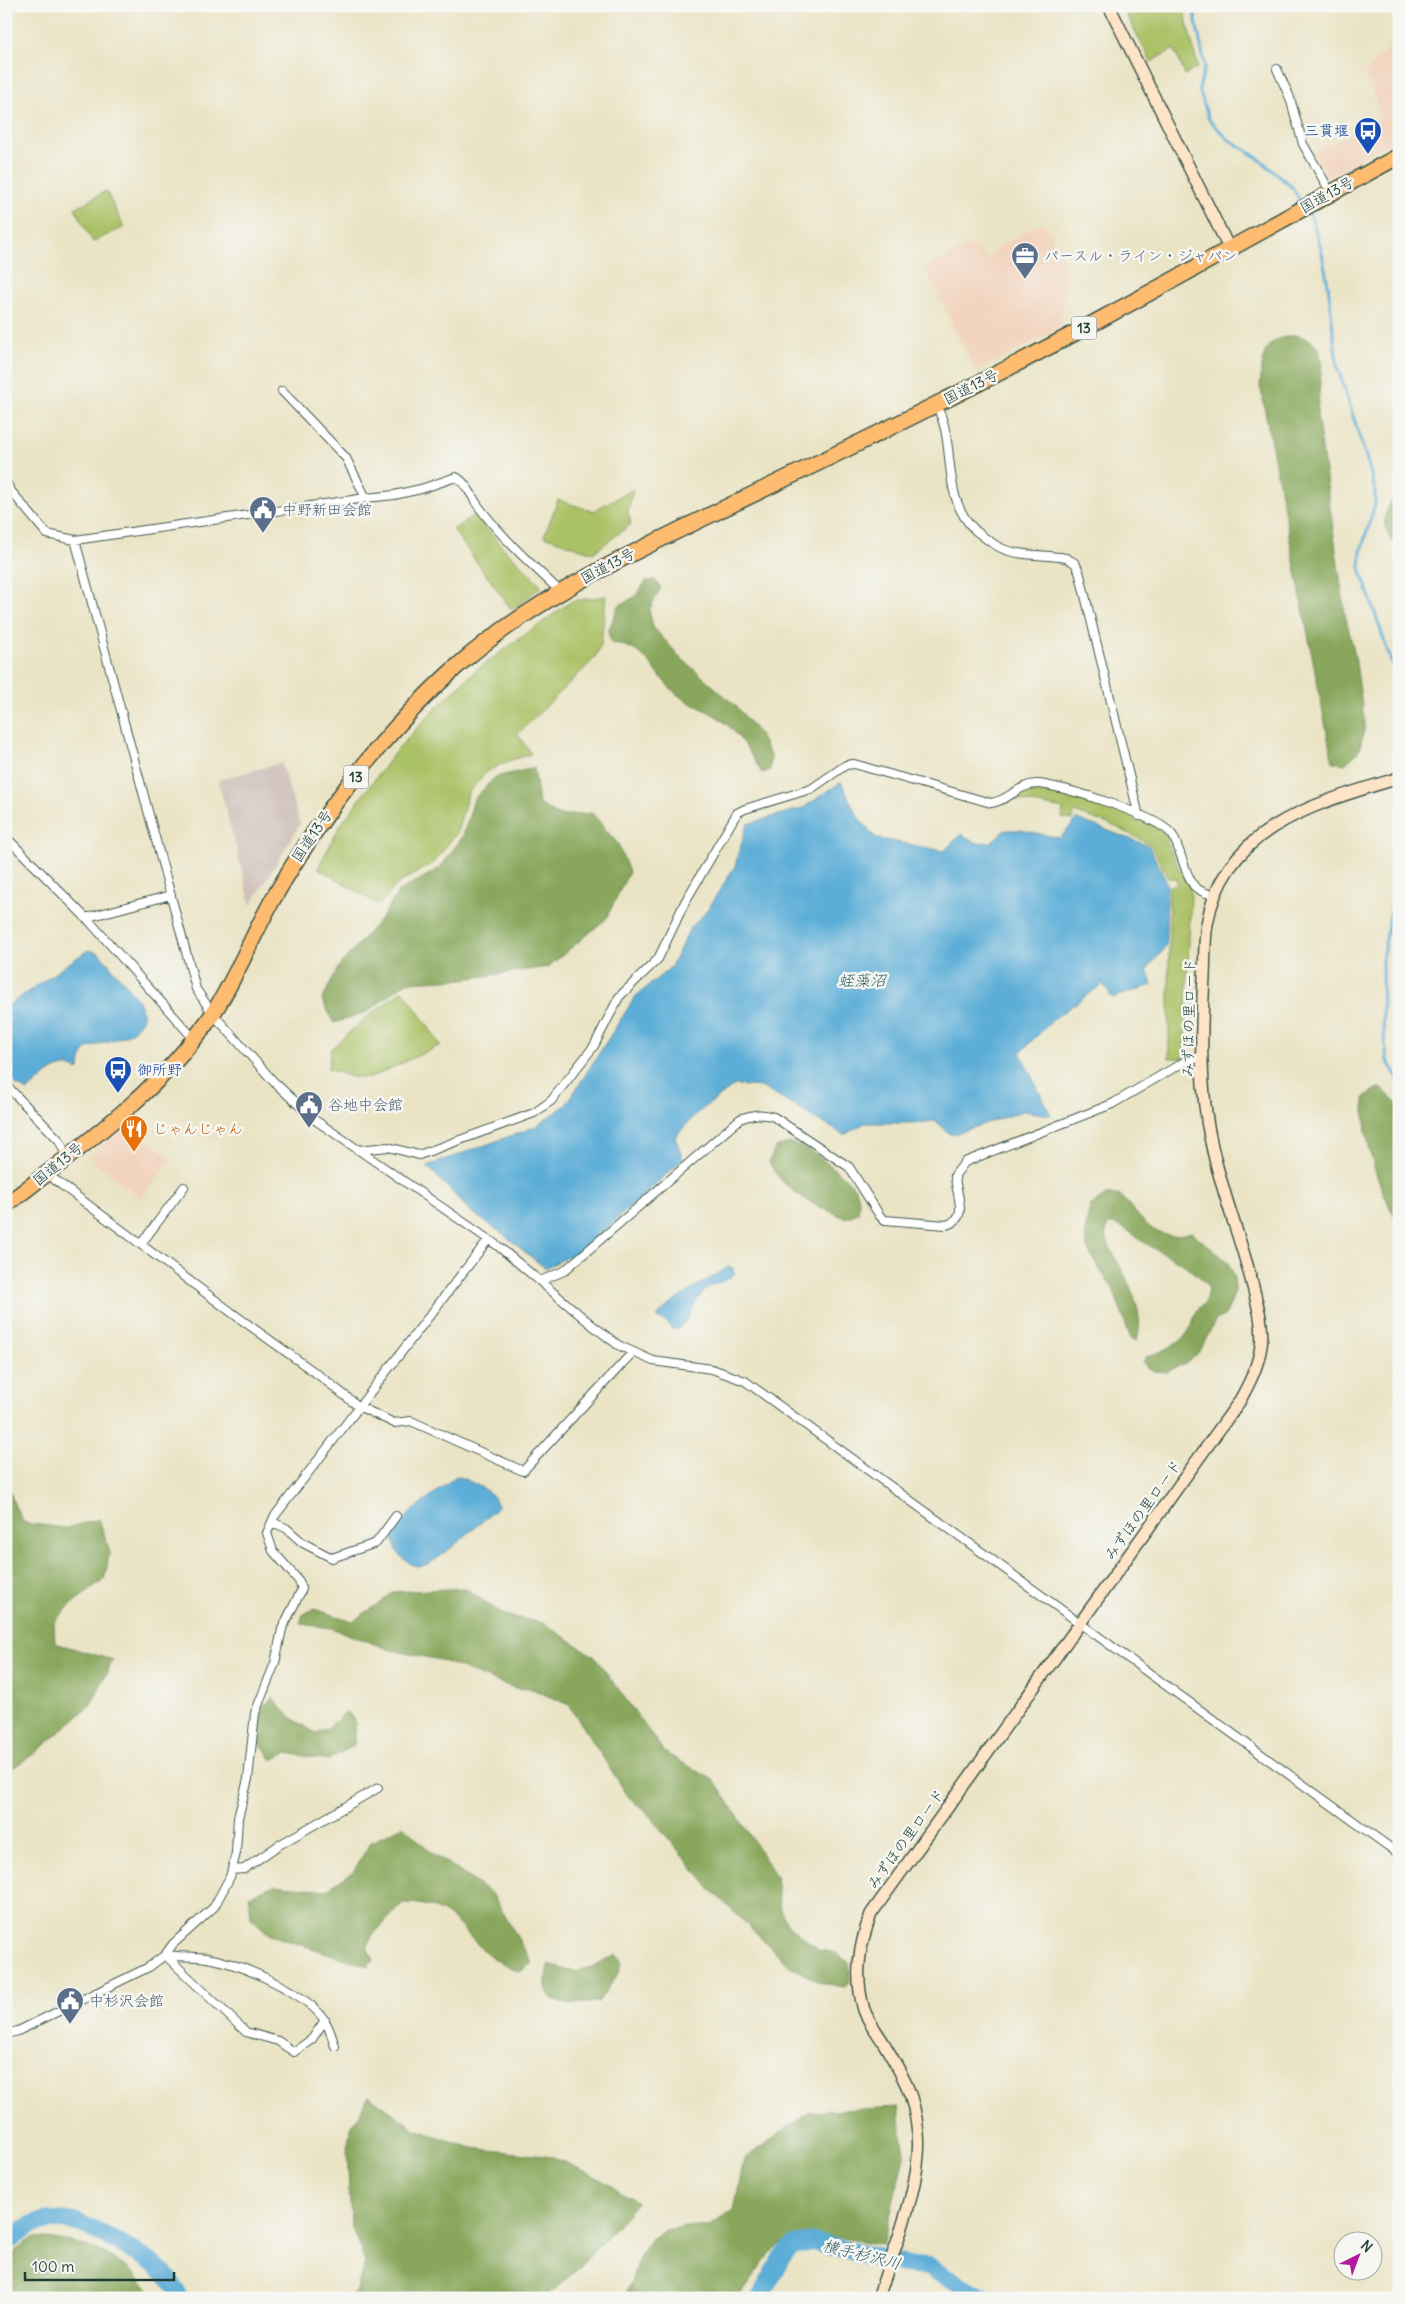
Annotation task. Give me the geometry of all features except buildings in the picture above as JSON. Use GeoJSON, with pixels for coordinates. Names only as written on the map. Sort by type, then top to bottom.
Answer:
{"type":"FeatureCollection","features":[{"type":"Feature","properties":{"kind":"highway","name":"国道13号"},"geometry":{"type":"LineString","coordinates":[[6,1205],[148,1090],[194,1039],[213,1014],[272,902],[309,838],[374,754],[414,709],[454,669],[495,636],[561,592],[616,560],[936,405],[1113,313],[1399,156]]}},
{"type":"Feature","properties":{"kind":"street"},"geometry":{"type":"LineString","coordinates":[[1109,6],[1229,248]]}},
{"type":"Feature","properties":{"kind":"street"},"geometry":{"type":"LineString","coordinates":[[1277,69],[1290,98],[1303,144],[1326,196]]}},
{"type":"Feature","properties":{"kind":"street"},"geometry":{"type":"LineString","coordinates":[[282,391],[346,458],[366,498]]}},
{"type":"Feature","properties":{"kind":"street"},"geometry":{"type":"LineString","coordinates":[[936,405],[943,416],[954,496],[970,525],[985,538],[1001,548],[1066,558],[1074,563],[1079,571],[1139,816]]}},
{"type":"Feature","properties":{"kind":"street"},"geometry":{"type":"LineString","coordinates":[[6,482],[10,490],[42,530],[53,536],[75,540],[394,495],[421,489],[456,477],[462,480],[478,506],[503,537],[561,592]]}},
{"type":"Feature","properties":{"kind":"street"},"geometry":{"type":"LineString","coordinates":[[75,540],[196,989],[213,1014],[274,1082],[315,1120],[488,1240],[540,1281],[592,1326],[632,1353],[652,1361],[712,1370],[744,1381],[1080,1624],[1168,1685],[1369,1834],[1399,1854]]}},
{"type":"Feature","properties":{"kind":"street"},"geometry":{"type":"LineString","coordinates":[[358,1150],[388,1147],[420,1155],[534,1113],[551,1101],[594,1046],[619,997],[658,960],[685,902],[737,813],[745,808],[811,789],[846,766],[854,764],[991,804],[1006,799],[1027,786],[1037,784],[1089,795],[1115,804],[1166,828],[1173,834],[1194,886],[1214,896]]}},
{"type":"Feature","properties":{"kind":"street","name":"みずほの里ロード"},"geometry":{"type":"LineString","coordinates":[[878,2298],[900,2231],[918,2160],[918,2134],[908,2083],[864,2011],[858,1979],[859,1954],[871,1914],[1239,1402],[1255,1373],[1261,1345],[1260,1313],[1211,1144],[1204,1103],[1201,1057],[1207,924],[1214,896],[1227,872],[1247,847],[1266,830],[1294,814],[1351,792],[1399,778]]}},
{"type":"Feature","properties":{"kind":"street"},"geometry":{"type":"LineString","coordinates":[[6,837],[86,918],[194,1039]]}},
{"type":"Feature","properties":{"kind":"street"},"geometry":{"type":"LineString","coordinates":[[86,918],[171,895]]}},
{"type":"Feature","properties":{"kind":"street"},"geometry":{"type":"LineString","coordinates":[[540,1281],[564,1271],[740,1120],[752,1115],[765,1114],[774,1117],[849,1167],[885,1220],[946,1225],[959,1218],[961,1211],[955,1175],[965,1162],[1112,1104],[1184,1062],[1201,1057]]}},
{"type":"Feature","properties":{"kind":"street"},"geometry":{"type":"LineString","coordinates":[[6,1085],[59,1140],[67,1156]]}},
{"type":"Feature","properties":{"kind":"street"},"geometry":{"type":"LineString","coordinates":[[46,1174],[358,1406],[394,1422],[411,1421],[523,1471],[632,1353]]}},
{"type":"Feature","properties":{"kind":"street"},"geometry":{"type":"LineString","coordinates":[[141,1244],[184,1187]]}},
{"type":"Feature","properties":{"kind":"street"},"geometry":{"type":"LineString","coordinates":[[6,2034],[149,1967],[165,1955],[173,1944],[214,1907],[232,1870],[236,1853],[238,1818],[248,1779],[255,1713],[275,1662],[282,1629],[302,1589],[299,1581],[273,1551],[267,1533],[272,1522],[358,1406],[488,1240]]}},
{"type":"Feature","properties":{"kind":"street"},"geometry":{"type":"LineString","coordinates":[[272,1522],[286,1528],[303,1543],[332,1558],[376,1543],[396,1516]]}},
{"type":"Feature","properties":{"kind":"street"},"geometry":{"type":"LineString","coordinates":[[232,1870],[244,1869],[279,1845],[378,1788]]}},
{"type":"Feature","properties":{"kind":"street"},"geometry":{"type":"LineString","coordinates":[[165,1955],[208,1958],[261,1976],[289,1989],[325,2020],[335,2046]]}},
{"type":"Feature","properties":{"kind":"street"},"geometry":{"type":"LineString","coordinates":[[165,1955],[246,2032],[278,2041],[294,2052],[312,2039],[325,2020]]}},
{"type":"Feature","properties":{"kind":"shaded area"},"geometry":{"type":"Polygon","coordinates":[[[1399,36],[1399,140],[1377,149],[1328,178],[1313,152],[1376,121],[1380,116],[1364,74],[1399,36]]]}},
{"type":"Feature","properties":{"kind":"shaded area"},"geometry":{"type":"Polygon","coordinates":[[[1043,222],[1059,252],[1066,274],[1061,322],[1064,326],[976,372],[925,268],[969,246],[988,257],[1000,245],[1043,222]]]}},
{"type":"Feature","properties":{"kind":"shaded area"},"geometry":{"type":"Polygon","coordinates":[[[281,763],[300,824],[251,905],[218,780],[281,763]]]}},
{"type":"Feature","properties":{"kind":"shaded area"},"geometry":{"type":"Polygon","coordinates":[[[127,1123],[172,1159],[141,1198],[88,1157],[127,1123]]]}},
{"type":"Feature","properties":{"kind":"green space"},"geometry":{"type":"Polygon","coordinates":[[[1122,6],[1183,6],[1198,67],[1185,75],[1174,49],[1151,62],[1122,6]]]}},
{"type":"Feature","properties":{"kind":"green space"},"geometry":{"type":"Polygon","coordinates":[[[106,191],[124,227],[93,242],[75,208],[106,191]]]}},
{"type":"Feature","properties":{"kind":"green space"},"geometry":{"type":"Polygon","coordinates":[[[1296,335],[1310,340],[1318,347],[1322,363],[1317,414],[1345,614],[1355,656],[1365,726],[1359,751],[1345,764],[1333,762],[1330,749],[1260,385],[1266,350],[1270,345],[1284,337],[1296,335]]]}},
{"type":"Feature","properties":{"kind":"green space"},"geometry":{"type":"Polygon","coordinates":[[[633,489],[628,512],[631,524],[593,553],[544,536],[558,500],[593,511],[633,489]]]}},
{"type":"Feature","properties":{"kind":"green space"},"geometry":{"type":"Polygon","coordinates":[[[1399,491],[1399,548],[1388,534],[1385,520],[1389,506],[1399,491]]]}},
{"type":"Feature","properties":{"kind":"green space"},"geometry":{"type":"Polygon","coordinates":[[[475,514],[497,541],[542,586],[512,610],[453,530],[475,514]]]}},
{"type":"Feature","properties":{"kind":"green space"},"geometry":{"type":"Polygon","coordinates":[[[655,580],[661,588],[649,610],[653,627],[681,658],[736,706],[759,734],[771,757],[770,770],[762,773],[744,744],[726,724],[715,715],[687,701],[672,690],[645,658],[625,646],[611,643],[608,632],[618,606],[636,596],[646,581],[655,580]]]}},
{"type":"Feature","properties":{"kind":"green space"},"geometry":{"type":"Polygon","coordinates":[[[606,596],[601,645],[594,659],[518,734],[531,754],[508,761],[486,772],[468,793],[457,833],[432,864],[397,884],[379,905],[318,868],[339,827],[395,752],[433,711],[476,670],[572,601],[606,596]]]}},
{"type":"Feature","properties":{"kind":"green space"},"geometry":{"type":"Polygon","coordinates":[[[534,768],[539,804],[559,816],[592,813],[618,844],[629,872],[606,919],[548,967],[463,979],[407,982],[367,1012],[334,1023],[322,1000],[339,966],[383,916],[398,892],[440,868],[463,836],[474,799],[495,777],[534,768]]]}},
{"type":"Feature","properties":{"kind":"green space"},"geometry":{"type":"Polygon","coordinates":[[[1038,788],[1090,800],[1124,811],[1155,826],[1169,837],[1167,842],[1180,871],[1185,874],[1190,885],[1191,894],[1184,1058],[1169,1058],[1169,886],[1177,885],[1176,878],[1168,878],[1151,845],[1114,826],[1074,812],[1073,820],[1062,818],[1063,809],[1012,799],[1028,789],[1038,788]]]}},
{"type":"Feature","properties":{"kind":"green space"},"geometry":{"type":"Polygon","coordinates":[[[403,990],[441,1045],[370,1078],[351,1077],[328,1069],[331,1049],[364,1019],[403,990]]]}},
{"type":"Feature","properties":{"kind":"green space"},"geometry":{"type":"Polygon","coordinates":[[[1380,1087],[1399,1105],[1399,1224],[1378,1179],[1366,1130],[1364,1097],[1380,1087]]]}},
{"type":"Feature","properties":{"kind":"green space"},"geometry":{"type":"Polygon","coordinates":[[[790,1143],[804,1148],[834,1168],[853,1186],[859,1198],[858,1213],[845,1218],[801,1197],[784,1183],[769,1162],[776,1147],[790,1143]]]}},
{"type":"Feature","properties":{"kind":"green space"},"geometry":{"type":"Polygon","coordinates":[[[1106,1195],[1119,1195],[1142,1220],[1158,1232],[1167,1235],[1178,1235],[1191,1232],[1227,1261],[1234,1275],[1235,1291],[1225,1315],[1215,1321],[1200,1351],[1191,1360],[1167,1372],[1154,1371],[1143,1362],[1147,1356],[1171,1347],[1182,1339],[1191,1327],[1196,1313],[1207,1299],[1208,1286],[1186,1266],[1123,1228],[1114,1224],[1108,1224],[1105,1236],[1130,1287],[1138,1313],[1137,1341],[1131,1339],[1112,1286],[1087,1248],[1085,1232],[1090,1206],[1106,1195]]]}},
{"type":"Feature","properties":{"kind":"green space"},"geometry":{"type":"Polygon","coordinates":[[[6,1480],[15,1506],[24,1523],[66,1528],[99,1519],[110,1552],[104,1580],[74,1602],[54,1622],[55,1643],[113,1660],[91,1705],[34,1754],[6,1772],[6,1480]]]}},
{"type":"Feature","properties":{"kind":"green space"},"geometry":{"type":"Polygon","coordinates":[[[465,1588],[504,1615],[543,1623],[595,1657],[664,1752],[715,1781],[776,1876],[780,1910],[790,1928],[820,1950],[837,1953],[849,1963],[850,1980],[845,1987],[821,1983],[791,1967],[711,1890],[650,1816],[628,1796],[569,1705],[532,1689],[514,1688],[440,1660],[391,1650],[331,1628],[300,1624],[303,1614],[314,1609],[353,1621],[393,1592],[465,1588]]]}},
{"type":"Feature","properties":{"kind":"green space"},"geometry":{"type":"Polygon","coordinates":[[[273,1697],[292,1718],[316,1733],[328,1728],[347,1711],[356,1723],[354,1745],[328,1760],[286,1753],[272,1760],[259,1741],[261,1709],[273,1697]]]}},
{"type":"Feature","properties":{"kind":"green space"},"geometry":{"type":"Polygon","coordinates":[[[403,1826],[430,1851],[493,1895],[532,1963],[520,1972],[500,1963],[478,1945],[452,1918],[432,1907],[419,1904],[403,1903],[372,1936],[367,1948],[374,1960],[368,1966],[270,1935],[251,1918],[249,1896],[274,1885],[326,1890],[353,1872],[371,1842],[403,1826]]]}},
{"type":"Feature","properties":{"kind":"green space"},"geometry":{"type":"Polygon","coordinates":[[[616,1955],[621,1960],[619,1973],[598,2002],[575,2004],[559,2002],[548,1993],[546,1983],[548,1965],[575,1972],[595,1966],[616,1955]]]}},
{"type":"Feature","properties":{"kind":"green space"},"geometry":{"type":"Polygon","coordinates":[[[369,2096],[415,2129],[472,2148],[553,2157],[591,2174],[638,2202],[578,2269],[544,2298],[349,2298],[357,2290],[365,2262],[351,2225],[347,2153],[350,2130],[369,2096]]]}},
{"type":"Feature","properties":{"kind":"green space"},"geometry":{"type":"Polygon","coordinates":[[[898,2107],[905,2153],[883,2245],[837,2237],[806,2236],[792,2239],[779,2246],[768,2256],[744,2290],[735,2298],[625,2298],[641,2253],[650,2240],[665,2230],[686,2226],[708,2227],[734,2210],[744,2159],[810,2112],[898,2107]]]}},
{"type":"Feature","properties":{"kind":"green space"},"geometry":{"type":"Polygon","coordinates":[[[35,2237],[73,2242],[103,2253],[130,2271],[157,2298],[6,2298],[7,2269],[12,2255],[17,2249],[35,2237]]]}},
{"type":"Feature","properties":{"kind":"water","name":"蛭藻沼"},"geometry":{"type":"Polygon","coordinates":[[[841,782],[858,817],[876,838],[944,851],[961,834],[977,843],[991,842],[1005,830],[1021,830],[1060,838],[1077,819],[1149,846],[1167,883],[1166,947],[1147,969],[1152,985],[1112,998],[1103,984],[1056,1017],[1020,1053],[1051,1115],[1023,1111],[951,1135],[936,1121],[865,1123],[844,1135],[761,1087],[735,1085],[696,1114],[675,1137],[683,1159],[584,1249],[545,1268],[503,1234],[470,1211],[427,1166],[535,1127],[566,1105],[635,997],[671,967],[690,928],[705,913],[735,866],[747,824],[803,808],[841,782]]]}},
{"type":"Feature","properties":{"kind":"water"},"geometry":{"type":"Polygon","coordinates":[[[88,950],[99,953],[125,983],[141,1005],[143,1019],[130,1033],[87,1049],[83,1054],[78,1070],[70,1067],[56,1068],[27,1091],[6,1075],[6,1007],[88,950]]]}},
{"type":"Feature","properties":{"kind":"water"},"geometry":{"type":"Polygon","coordinates":[[[728,1267],[733,1268],[734,1274],[706,1289],[679,1329],[672,1329],[667,1322],[657,1318],[661,1312],[679,1298],[728,1267]]]}},
{"type":"Feature","properties":{"kind":"water"},"geometry":{"type":"Polygon","coordinates":[[[456,1476],[486,1490],[498,1505],[495,1510],[437,1558],[422,1566],[412,1564],[399,1554],[392,1532],[411,1512],[456,1476]]]}},
{"type":"Feature","properties":{"kind":"waterway"},"geometry":{"type":"LineString","coordinates":[[1193,6],[1205,66],[1199,89],[1209,120],[1228,139],[1258,158],[1292,187],[1302,204]]}},
{"type":"Feature","properties":{"kind":"waterway"},"geometry":{"type":"LineString","coordinates":[[1307,211],[1312,219],[1321,248],[1328,285],[1337,365],[1375,490],[1375,504],[1361,551],[1360,568],[1399,685]]}},
{"type":"Feature","properties":{"kind":"waterway"},"geometry":{"type":"LineString","coordinates":[[1399,868],[1382,960],[1383,1024],[1387,1060],[1399,1080]]}},
{"type":"Feature","properties":{"kind":"waterway","name":"横手杉沢川"},"geometry":{"type":"LineString","coordinates":[[6,2244],[24,2229],[39,2222],[59,2220],[79,2224],[110,2238],[152,2263],[164,2273],[179,2298]]}},
{"type":"Feature","properties":{"kind":"waterway","name":"横手杉沢川"},"geometry":{"type":"LineString","coordinates":[[760,2298],[781,2258],[793,2245],[815,2242],[912,2266],[929,2267],[985,2298]]}},
{"type":"Feature","properties":{"kind":"place","name":"三貫堰"},"geometry":{"type":"Point","coordinates":[1368,155]}},
{"type":"Feature","properties":{"kind":"place","name":"パースル・ライン・ジャパン"},"geometry":{"type":"Point","coordinates":[1025,280]}},
{"type":"Feature","properties":{"kind":"place","name":"中野新田会館"},"geometry":{"type":"Point","coordinates":[263,534]}},
{"type":"Feature","properties":{"kind":"place","name":"御所野"},"geometry":{"type":"Point","coordinates":[118,1094]}},
{"type":"Feature","properties":{"kind":"place","name":"谷地中会館"},"geometry":{"type":"Point","coordinates":[309,1129]}},
{"type":"Feature","properties":{"kind":"place","name":"じゃんじゃん"},"geometry":{"type":"Point","coordinates":[134,1153]}},
{"type":"Feature","properties":{"kind":"place","name":"中杉沢会館"},"geometry":{"type":"Point","coordinates":[70,2025]}}]}
